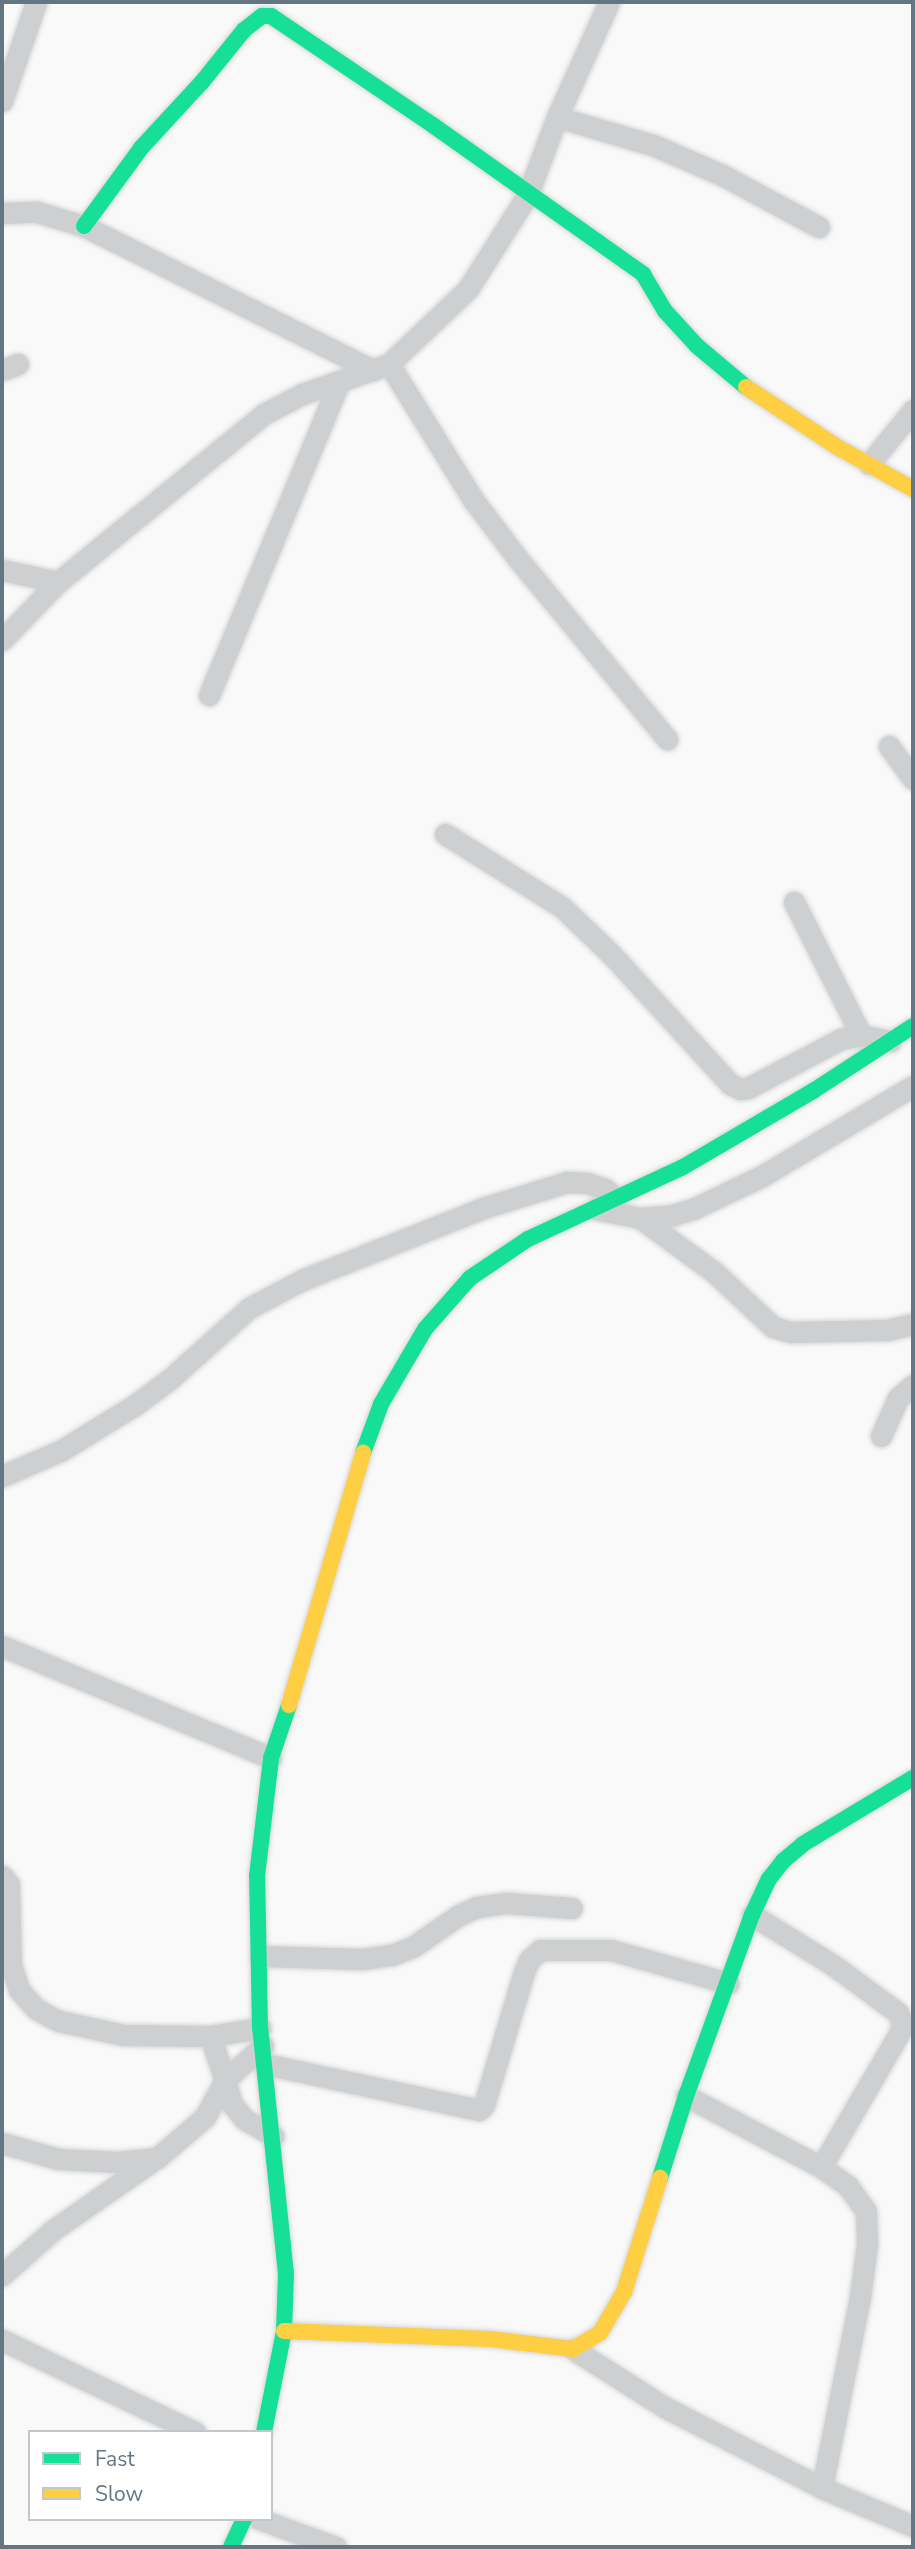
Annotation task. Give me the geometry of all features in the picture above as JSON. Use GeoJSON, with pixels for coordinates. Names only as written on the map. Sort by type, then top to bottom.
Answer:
{"type":"FeatureCollection","features":[{"type":"Feature","properties":{"kind":"street"},"geometry":{"type":"LineString","coordinates":[[2,101],[36,2]]}},
{"type":"Feature","properties":{"kind":"street"},"geometry":{"type":"LineString","coordinates":[[2,640],[58,582],[264,414],[302,394],[381,367],[468,289],[528,194],[557,117],[610,2]]}},
{"type":"Feature","properties":{"kind":"street"},"geometry":{"type":"LineString","coordinates":[[84,226],[141,148],[202,82],[244,30],[272,8],[643,274],[665,312],[689,338],[754,394],[913,489]]}},
{"type":"Feature","properties":{"kind":"street"},"geometry":{"type":"LineString","coordinates":[[557,117],[653,145],[722,175],[819,227]]}},
{"type":"Feature","properties":{"kind":"street"},"geometry":{"type":"LineString","coordinates":[[2,213],[37,212],[84,226],[381,367],[474,501],[518,559],[667,739]]}},
{"type":"Feature","properties":{"kind":"street"},"geometry":{"type":"LineString","coordinates":[[209,695],[339,383]]}},
{"type":"Feature","properties":{"kind":"street"},"geometry":{"type":"LineString","coordinates":[[869,464],[913,410]]}},
{"type":"Feature","properties":{"kind":"street"},"geometry":{"type":"LineString","coordinates":[[2,570],[58,582]]}},
{"type":"Feature","properties":{"kind":"street"},"geometry":{"type":"LineString","coordinates":[[889,746],[913,779]]}},
{"type":"Feature","properties":{"kind":"street"},"geometry":{"type":"LineString","coordinates":[[445,834],[562,907],[611,954],[730,1084],[740,1089],[748,1088],[841,1039],[861,1035],[890,1041]]}},
{"type":"Feature","properties":{"kind":"street"},"geometry":{"type":"LineString","coordinates":[[794,902],[861,1035]]}},
{"type":"Feature","properties":{"kind":"street"},"geometry":{"type":"LineString","coordinates":[[264,2430],[284,2331],[286,2274],[263,2046],[257,1877],[271,1758],[300,1672],[350,1489],[381,1404],[425,1329],[470,1278],[528,1239],[695,1160],[813,1091],[913,1026]]}},
{"type":"Feature","properties":{"kind":"street"},"geometry":{"type":"LineString","coordinates":[[595,1209],[640,1218],[673,1215],[693,1209],[750,1181],[913,1086]]}},
{"type":"Feature","properties":{"kind":"street"},"geometry":{"type":"LineString","coordinates":[[2,1476],[62,1450],[135,1405],[170,1379],[249,1308],[302,1280],[483,1208],[567,1182],[587,1183],[605,1189],[616,1198]]}},
{"type":"Feature","properties":{"kind":"street"},"geometry":{"type":"LineString","coordinates":[[640,1218],[714,1272],[774,1327],[804,1332],[887,1330],[913,1324]]}},
{"type":"Feature","properties":{"kind":"street"},"geometry":{"type":"LineString","coordinates":[[881,1436],[898,1398],[913,1385]]}},
{"type":"Feature","properties":{"kind":"street"},"geometry":{"type":"LineString","coordinates":[[2,1647],[271,1758]]}},
{"type":"Feature","properties":{"kind":"street"},"geometry":{"type":"LineString","coordinates":[[573,2349],[600,2333],[624,2292],[686,2096],[752,1915],[769,1879],[783,1861],[803,1844],[853,1817],[913,1778]]}},
{"type":"Feature","properties":{"kind":"street"},"geometry":{"type":"LineString","coordinates":[[2,1876],[9,1884],[11,1965],[19,1990],[36,2009],[59,2021],[124,2035],[210,2036],[263,2046],[479,2110],[484,2105],[524,1972],[529,1960],[540,1950],[611,1950],[728,1983]]}},
{"type":"Feature","properties":{"kind":"street"},"geometry":{"type":"LineString","coordinates":[[260,1956],[362,1959],[392,1955],[414,1946],[459,1915],[477,1907],[508,1903],[572,1908]]}},
{"type":"Feature","properties":{"kind":"street"},"geometry":{"type":"LineString","coordinates":[[752,1915],[833,1965],[898,2013],[902,2022],[821,2167]]}},
{"type":"Feature","properties":{"kind":"street"},"geometry":{"type":"LineString","coordinates":[[210,2036],[232,2104],[244,2119],[273,2136]]}},
{"type":"Feature","properties":{"kind":"street"},"geometry":{"type":"LineString","coordinates":[[2,2275],[53,2230],[157,2158],[205,2117],[225,2080],[263,2046]]}},
{"type":"Feature","properties":{"kind":"street"},"geometry":{"type":"LineString","coordinates":[[686,2096],[821,2167],[847,2186],[866,2211],[867,2244],[849,2359],[822,2488]]}},
{"type":"Feature","properties":{"kind":"street"},"geometry":{"type":"LineString","coordinates":[[2,2143],[58,2159],[118,2162],[157,2158]]}},
{"type":"Feature","properties":{"kind":"street"},"geometry":{"type":"LineString","coordinates":[[284,2331],[490,2339],[573,2349],[666,2408],[822,2488],[913,2526]]}},
{"type":"Feature","properties":{"kind":"street"},"geometry":{"type":"LineString","coordinates":[[2,2340],[191,2430]]}},
{"type":"Feature","properties":{"kind":"street"},"geometry":{"type":"LineString","coordinates":[[231,2547],[243,2521]]}},
{"type":"Feature","properties":{"kind":"street"},"geometry":{"type":"LineString","coordinates":[[264,2521],[336,2547]]}},
{"type":"Feature","properties":{"kind":"traffic: fast"},"geometry":{"type":"LineString","coordinates":[[84,226],[141,148],[202,82],[244,30],[262,16],[271,16],[434,126],[643,274],[665,311],[697,346],[746,387]]}},
{"type":"Feature","properties":{"kind":"traffic: fast"},"geometry":{"type":"LineString","coordinates":[[363,1453],[381,1404],[425,1329],[470,1278],[528,1239],[683,1167],[813,1091],[913,1026]]}},
{"type":"Feature","properties":{"kind":"traffic: fast"},"geometry":{"type":"LineString","coordinates":[[264,2430],[284,2331],[286,2274],[260,2028],[257,1876],[271,1758],[289,1705]]}},
{"type":"Feature","properties":{"kind":"traffic: fast"},"geometry":{"type":"LineString","coordinates":[[660,2178],[686,2096],[752,1915],[769,1879],[783,1861],[803,1844],[913,1778]]}},
{"type":"Feature","properties":{"kind":"traffic: fast"},"geometry":{"type":"LineString","coordinates":[[231,2547],[243,2521]]}},
{"type":"Feature","properties":{"kind":"traffic: slow"},"geometry":{"type":"LineString","coordinates":[[746,387],[839,448],[913,489]]}},
{"type":"Feature","properties":{"kind":"traffic: slow"},"geometry":{"type":"LineString","coordinates":[[289,1705],[363,1453]]}},
{"type":"Feature","properties":{"kind":"traffic: slow"},"geometry":{"type":"LineString","coordinates":[[284,2331],[490,2339],[573,2349],[600,2333],[624,2292],[660,2178]]}}]}
